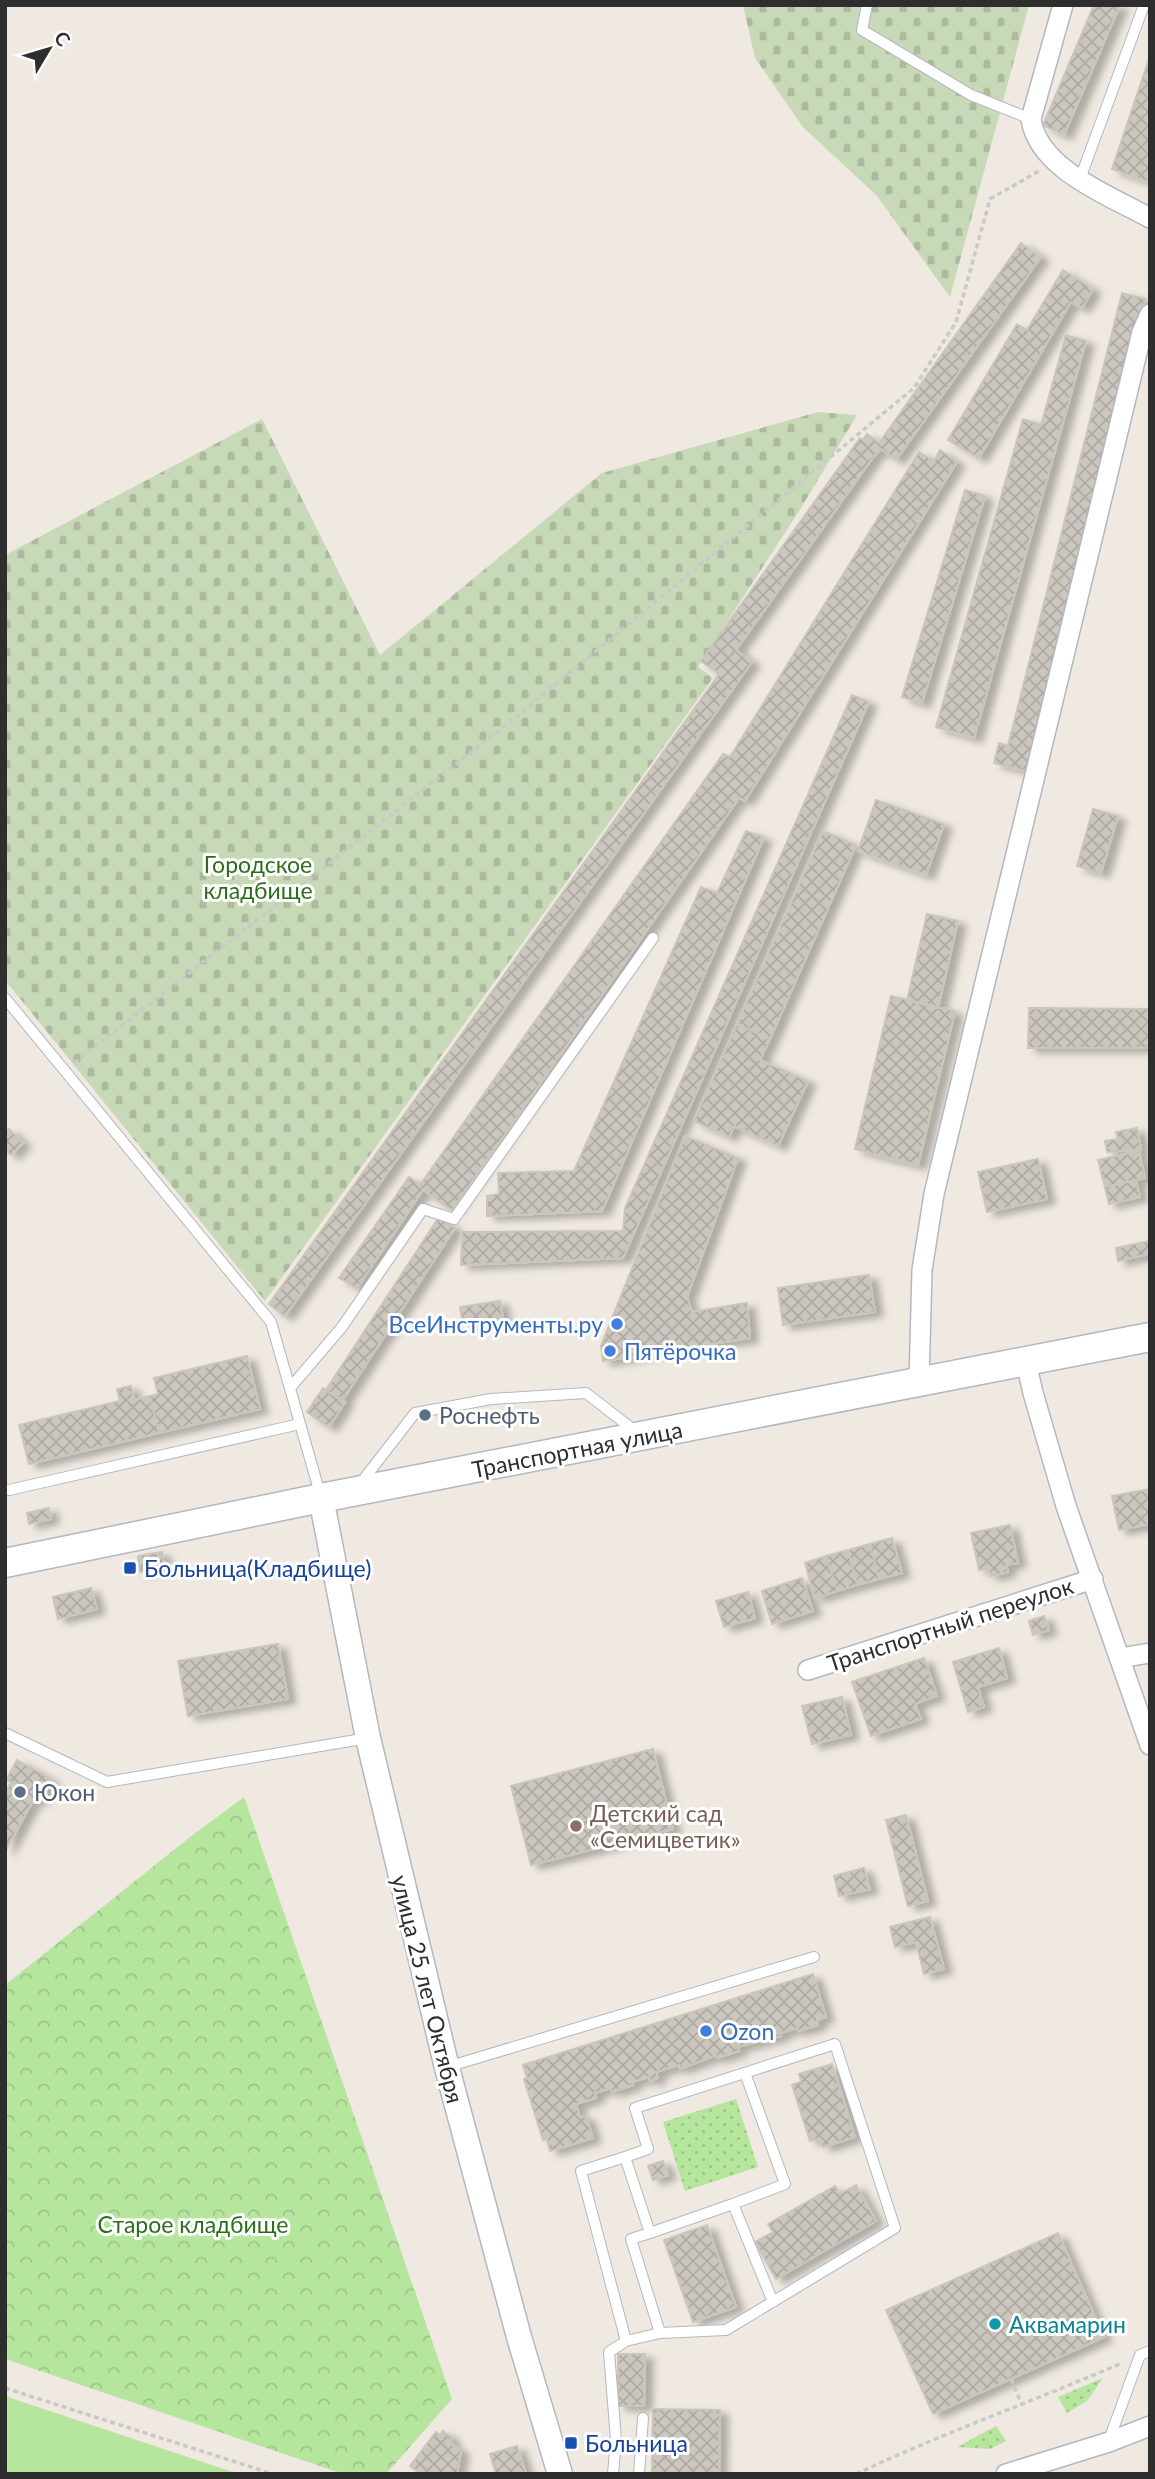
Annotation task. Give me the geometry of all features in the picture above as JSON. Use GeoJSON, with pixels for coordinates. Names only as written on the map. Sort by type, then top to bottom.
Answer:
{"type":"FeatureCollection","features":[{"type":"Feature","properties":{"kind":"main road","name":"Транспортная улица"},"geometry":{"type":"LineString","coordinates":[[5,1563],[321,1498],[1150,1337]]}},
{"type":"Feature","properties":{"kind":"street"},"geometry":{"type":"LineString","coordinates":[[1063,5],[1031,119],[1035,138],[1055,162],[1150,218]]}},
{"type":"Feature","properties":{"kind":"street"},"geometry":{"type":"LineString","coordinates":[[919,1382],[922,1270],[934,1194],[1138,345],[1150,314]]}},
{"type":"Feature","properties":{"kind":"street"},"geometry":{"type":"LineString","coordinates":[[1026,1362],[1066,1506],[1150,1745]]}},
{"type":"Feature","properties":{"kind":"street","name":"улица 25 лет Октября"},"geometry":{"type":"LineString","coordinates":[[321,1498],[368,1738],[447,2068],[519,2337],[559,2474]]}},
{"type":"Feature","properties":{"kind":"street","name":"Транспортный переулок"},"geometry":{"type":"LineString","coordinates":[[808,1670],[1093,1579]]}},
{"type":"Feature","properties":{"kind":"street"},"geometry":{"type":"LineString","coordinates":[[1120,1658],[1150,1653]]}},
{"type":"Feature","properties":{"kind":"street"},"geometry":{"type":"LineString","coordinates":[[1006,2474],[1109,2442],[1150,2426]]}},
{"type":"Feature","properties":{"kind":"lane"},"geometry":{"type":"LineString","coordinates":[[867,5],[862,30],[971,95],[1031,119]]}},
{"type":"Feature","properties":{"kind":"lane"},"geometry":{"type":"LineString","coordinates":[[1080,179],[1143,5]]}},
{"type":"Feature","properties":{"kind":"lane"},"geometry":{"type":"LineString","coordinates":[[290,1388],[342,1327],[423,1209],[454,1219],[653,939]]}},
{"type":"Feature","properties":{"kind":"lane"},"geometry":{"type":"LineString","coordinates":[[5,998],[271,1322],[321,1498]]}},
{"type":"Feature","properties":{"kind":"lane"},"geometry":{"type":"LineString","coordinates":[[354,1493],[415,1413],[491,1399],[586,1393],[643,1436]]}},
{"type":"Feature","properties":{"kind":"lane"},"geometry":{"type":"LineString","coordinates":[[9,1490],[300,1424]]}},
{"type":"Feature","properties":{"kind":"lane"},"geometry":{"type":"LineString","coordinates":[[5,1733],[107,1782],[368,1738]]}},
{"type":"Feature","properties":{"kind":"lane"},"geometry":{"type":"LineString","coordinates":[[447,2068],[814,1957]]}},
{"type":"Feature","properties":{"kind":"lane"},"geometry":{"type":"LineString","coordinates":[[613,2474],[616,2440],[609,2353],[626,2340],[660,2333],[726,2330],[895,2228],[835,2044],[635,2108],[648,2150],[581,2171],[626,2340]]}},
{"type":"Feature","properties":{"kind":"lane"},"geometry":{"type":"LineString","coordinates":[[660,2333],[631,2239],[785,2184],[745,2073]]}},
{"type":"Feature","properties":{"kind":"lane"},"geometry":{"type":"LineString","coordinates":[[625,2157],[650,2233]]}},
{"type":"Feature","properties":{"kind":"lane"},"geometry":{"type":"LineString","coordinates":[[733,2204],[773,2302]]}},
{"type":"Feature","properties":{"kind":"lane"},"geometry":{"type":"LineString","coordinates":[[1109,2442],[1145,2353]]}},
{"type":"Feature","properties":{"kind":"lane"},"geometry":{"type":"LineString","coordinates":[[639,2474],[643,2418]]}},
{"type":"Feature","properties":{"kind":"path"},"geometry":{"type":"LineString","coordinates":[[64,1071],[516,717],[914,388],[956,322],[990,199],[1055,162]]}},
{"type":"Feature","properties":{"kind":"path"},"geometry":{"type":"LineString","coordinates":[[856,2474],[1145,2353]]}},
{"type":"Feature","properties":{"kind":"path"},"geometry":{"type":"LineString","coordinates":[[1012,2379],[1023,2405]]}},
{"type":"Feature","properties":{"kind":"path"},"geometry":{"type":"LineString","coordinates":[[5,2388],[273,2474]]}},
{"type":"Feature","properties":{"kind":"green space"},"geometry":{"type":"Polygon","coordinates":[[[743,5],[1029,5],[950,297],[877,196],[803,127],[755,58],[743,5]]]}},
{"type":"Feature","properties":{"kind":"green space","name":"Городское кладбище"},"geometry":{"type":"Polygon","coordinates":[[[818,412],[857,415],[801,508],[698,667],[713,678],[265,1301],[5,980],[5,555],[262,419],[380,655],[602,473],[818,412]]]}},
{"type":"Feature","properties":{"kind":"green space","name":"Старое кладбище"},"geometry":{"type":"Polygon","coordinates":[[[244,1797],[452,2399],[386,2474],[343,2474],[5,2359],[5,1985],[244,1797]]]}},
{"type":"Feature","properties":{"kind":"green space"},"geometry":{"type":"Polygon","coordinates":[[[736,2099],[758,2167],[685,2191],[663,2122],[736,2099]]]}},
{"type":"Feature","properties":{"kind":"green space"},"geometry":{"type":"Polygon","coordinates":[[[1103,2378],[1087,2401],[1067,2413],[1058,2397],[1103,2378]]]}},
{"type":"Feature","properties":{"kind":"green space"},"geometry":{"type":"Polygon","coordinates":[[[5,2396],[239,2474],[5,2474],[5,2396]]]}},
{"type":"Feature","properties":{"kind":"green space"},"geometry":{"type":"Polygon","coordinates":[[[996,2426],[1006,2441],[990,2449],[957,2447],[996,2426]]]}},
{"type":"Feature","properties":{"kind":"building"},"geometry":{"type":"Polygon","coordinates":[[[1094,5],[1120,5],[1064,135],[1043,125],[1094,5]]]}},
{"type":"Feature","properties":{"kind":"building"},"geometry":{"type":"Polygon","coordinates":[[[1150,56],[1150,181],[1149,182],[1112,169],[1150,56]]]}},
{"type":"Feature","properties":{"kind":"building"},"geometry":{"type":"Polygon","coordinates":[[[1021,243],[1041,257],[896,460],[881,449],[874,456],[736,650],[752,662],[285,1316],[269,1304],[719,674],[701,661],[860,438],[863,440],[867,434],[879,443],[1021,243]]]}},
{"type":"Feature","properties":{"kind":"building"},"geometry":{"type":"Polygon","coordinates":[[[1063,270],[1093,289],[1082,308],[1071,302],[979,458],[948,440],[1017,324],[1027,330],[1063,270]]]}},
{"type":"Feature","properties":{"kind":"building"},"geometry":{"type":"Polygon","coordinates":[[[1122,293],[1145,299],[1026,771],[994,763],[999,743],[1008,746],[1122,293]]]}},
{"type":"Feature","properties":{"kind":"building"},"geometry":{"type":"Polygon","coordinates":[[[1066,335],[1086,341],[974,738],[936,727],[1023,419],[1041,425],[1066,335]]]}},
{"type":"Feature","properties":{"kind":"building"},"geometry":{"type":"Polygon","coordinates":[[[940,450],[957,462],[745,801],[739,798],[452,1210],[423,1190],[357,1288],[339,1278],[409,1177],[420,1185],[723,754],[730,757],[919,452],[934,461],[940,450]]]}},
{"type":"Feature","properties":{"kind":"building"},"geometry":{"type":"Polygon","coordinates":[[[965,490],[985,496],[922,703],[902,697],[965,490]]]}},
{"type":"Feature","properties":{"kind":"building"},"geometry":{"type":"Polygon","coordinates":[[[852,695],[869,702],[623,1258],[461,1265],[462,1232],[623,1231],[625,1208],[852,695]]]}},
{"type":"Feature","properties":{"kind":"building"},"geometry":{"type":"Polygon","coordinates":[[[876,800],[944,824],[926,875],[858,851],[876,800]]]}},
{"type":"Feature","properties":{"kind":"building"},"geometry":{"type":"Polygon","coordinates":[[[1093,809],[1118,816],[1101,873],[1077,866],[1093,809]]]}},
{"type":"Feature","properties":{"kind":"building"},"geometry":{"type":"Polygon","coordinates":[[[746,831],[764,837],[602,1211],[487,1216],[487,1196],[499,1194],[498,1173],[574,1171],[701,887],[717,893],[746,831]]]}},
{"type":"Feature","properties":{"kind":"building"},"geometry":{"type":"Polygon","coordinates":[[[823,831],[856,845],[770,1039],[737,1024],[823,831]]]}},
{"type":"Feature","properties":{"kind":"building"},"geometry":{"type":"Polygon","coordinates":[[[927,914],[958,921],[938,1008],[907,1000],[927,914]]]}},
{"type":"Feature","properties":{"kind":"building"},"geometry":{"type":"Polygon","coordinates":[[[891,996],[955,1011],[918,1165],[855,1149],[891,996]]]}},
{"type":"Feature","properties":{"kind":"building"},"geometry":{"type":"Polygon","coordinates":[[[1029,1008],[1150,1009],[1150,1048],[1028,1048],[1029,1008]]]}},
{"type":"Feature","properties":{"kind":"building"},"geometry":{"type":"Polygon","coordinates":[[[737,1024],[770,1039],[760,1060],[808,1081],[778,1146],[734,1126],[729,1137],[694,1121],[737,1024]]]}},
{"type":"Feature","properties":{"kind":"building"},"geometry":{"type":"Polygon","coordinates":[[[1137,1128],[1141,1149],[1107,1152],[1105,1141],[1118,1139],[1116,1132],[1137,1128]]]}},
{"type":"Feature","properties":{"kind":"building"},"geometry":{"type":"Polygon","coordinates":[[[9,1129],[23,1143],[11,1155],[5,1149],[5,1133],[9,1129]]]}},
{"type":"Feature","properties":{"kind":"building"},"geometry":{"type":"Polygon","coordinates":[[[685,1136],[738,1158],[687,1297],[692,1312],[747,1303],[750,1338],[603,1361],[601,1346],[685,1136]]]}},
{"type":"Feature","properties":{"kind":"building"},"geometry":{"type":"Polygon","coordinates":[[[1139,1151],[1145,1178],[1105,1187],[1098,1160],[1139,1151]]]}},
{"type":"Feature","properties":{"kind":"building"},"geometry":{"type":"Polygon","coordinates":[[[1038,1159],[1047,1199],[987,1212],[978,1172],[1038,1159]]]}},
{"type":"Feature","properties":{"kind":"building"},"geometry":{"type":"Polygon","coordinates":[[[1136,1180],[1140,1197],[1109,1204],[1105,1187],[1136,1180]]]}},
{"type":"Feature","properties":{"kind":"building"},"geometry":{"type":"Polygon","coordinates":[[[439,1217],[455,1228],[342,1401],[326,1390],[439,1217]]]}},
{"type":"Feature","properties":{"kind":"building"},"geometry":{"type":"Polygon","coordinates":[[[1150,1241],[1150,1254],[1118,1261],[1116,1248],[1150,1241]]]}},
{"type":"Feature","properties":{"kind":"building"},"geometry":{"type":"Polygon","coordinates":[[[869,1275],[875,1312],[783,1325],[778,1288],[869,1275]]]}},
{"type":"Feature","properties":{"kind":"building"},"geometry":{"type":"Polygon","coordinates":[[[500,1301],[503,1318],[463,1325],[460,1307],[500,1301]]]}},
{"type":"Feature","properties":{"kind":"building"},"geometry":{"type":"Polygon","coordinates":[[[247,1356],[260,1409],[159,1433],[150,1396],[158,1394],[154,1378],[247,1356]]]}},
{"type":"Feature","properties":{"kind":"building"},"geometry":{"type":"Polygon","coordinates":[[[131,1386],[134,1400],[150,1396],[159,1433],[29,1464],[19,1425],[120,1401],[117,1389],[131,1386]]]}},
{"type":"Feature","properties":{"kind":"building"},"geometry":{"type":"Polygon","coordinates":[[[323,1388],[345,1402],[329,1427],[307,1412],[323,1388]]]}},
{"type":"Feature","properties":{"kind":"building"},"geometry":{"type":"Polygon","coordinates":[[[1150,1489],[1150,1524],[1119,1530],[1112,1496],[1150,1489]]]}},
{"type":"Feature","properties":{"kind":"building"},"geometry":{"type":"Polygon","coordinates":[[[49,1508],[51,1519],[29,1524],[27,1513],[49,1508]]]}},
{"type":"Feature","properties":{"kind":"building"},"geometry":{"type":"Polygon","coordinates":[[[1010,1525],[1018,1563],[1006,1565],[1008,1572],[990,1576],[989,1568],[979,1570],[971,1533],[1010,1525]]]}},
{"type":"Feature","properties":{"kind":"building"},"geometry":{"type":"Polygon","coordinates":[[[892,1538],[902,1573],[879,1579],[870,1544],[892,1538]]]}},
{"type":"Feature","properties":{"kind":"building"},"geometry":{"type":"Polygon","coordinates":[[[870,1544],[879,1579],[857,1585],[848,1550],[870,1544]]]}},
{"type":"Feature","properties":{"kind":"building"},"geometry":{"type":"Polygon","coordinates":[[[848,1550],[857,1585],[837,1591],[826,1556],[848,1550]]]}},
{"type":"Feature","properties":{"kind":"building"},"geometry":{"type":"Polygon","coordinates":[[[162,1552],[164,1568],[140,1572],[138,1556],[162,1552]]]}},
{"type":"Feature","properties":{"kind":"building"},"geometry":{"type":"Polygon","coordinates":[[[826,1556],[837,1591],[815,1598],[805,1563],[826,1556]]]}},
{"type":"Feature","properties":{"kind":"building"},"geometry":{"type":"Polygon","coordinates":[[[802,1578],[813,1611],[772,1624],[762,1591],[802,1578]]]}},
{"type":"Feature","properties":{"kind":"building"},"geometry":{"type":"Polygon","coordinates":[[[91,1588],[97,1609],[58,1619],[53,1597],[91,1588]]]}},
{"type":"Feature","properties":{"kind":"building"},"geometry":{"type":"Polygon","coordinates":[[[748,1592],[755,1618],[724,1627],[716,1601],[748,1592]]]}},
{"type":"Feature","properties":{"kind":"building"},"geometry":{"type":"Polygon","coordinates":[[[1044,1616],[1049,1630],[1033,1635],[1029,1621],[1044,1616]]]}},
{"type":"Feature","properties":{"kind":"building"},"geometry":{"type":"Polygon","coordinates":[[[278,1644],[288,1699],[188,1716],[178,1661],[278,1644]]]}},
{"type":"Feature","properties":{"kind":"building"},"geometry":{"type":"Polygon","coordinates":[[[999,1648],[1007,1678],[978,1687],[984,1707],[968,1712],[953,1662],[999,1648]]]}},
{"type":"Feature","properties":{"kind":"building"},"geometry":{"type":"Polygon","coordinates":[[[924,1658],[937,1696],[915,1704],[921,1719],[871,1736],[852,1682],[924,1658]]]}},
{"type":"Feature","properties":{"kind":"building"},"geometry":{"type":"Polygon","coordinates":[[[842,1697],[851,1735],[812,1744],[802,1706],[842,1697]]]}},
{"type":"Feature","properties":{"kind":"building"},"geometry":{"type":"Polygon","coordinates":[[[653,1749],[673,1829],[531,1865],[511,1786],[653,1749]]]}},
{"type":"Feature","properties":{"kind":"building"},"geometry":{"type":"Polygon","coordinates":[[[17,1760],[51,1779],[40,1800],[35,1797],[6,1850],[5,1793],[11,1782],[6,1780],[17,1760]]]}},
{"type":"Feature","properties":{"kind":"building"},"geometry":{"type":"Polygon","coordinates":[[[906,1815],[928,1901],[908,1906],[886,1820],[906,1815]]]}},
{"type":"Feature","properties":{"kind":"building"},"geometry":{"type":"Polygon","coordinates":[[[864,1868],[870,1889],[839,1896],[834,1876],[864,1868]]]}},
{"type":"Feature","properties":{"kind":"building"},"geometry":{"type":"Polygon","coordinates":[[[930,1917],[944,1969],[924,1974],[916,1942],[895,1947],[890,1927],[930,1917]]]}},
{"type":"Feature","properties":{"kind":"building"},"geometry":{"type":"Polygon","coordinates":[[[813,1974],[826,2017],[817,2020],[818,2025],[780,2033],[781,2036],[737,2047],[739,2051],[717,2058],[716,2055],[680,2069],[679,2065],[656,2072],[658,2078],[650,2081],[649,2077],[612,2092],[611,2088],[595,2093],[596,2098],[576,2104],[580,2118],[586,2116],[593,2138],[550,2151],[547,2139],[543,2140],[524,2079],[527,2078],[523,2065],[813,1974]]]}},
{"type":"Feature","properties":{"kind":"building"},"geometry":{"type":"Polygon","coordinates":[[[832,2064],[855,2137],[823,2147],[820,2138],[810,2141],[792,2085],[801,2082],[799,2074],[832,2064]]]}},
{"type":"Feature","properties":{"kind":"building"},"geometry":{"type":"Polygon","coordinates":[[[663,2161],[668,2175],[653,2180],[648,2166],[663,2161]]]}},
{"type":"Feature","properties":{"kind":"building"},"geometry":{"type":"Polygon","coordinates":[[[856,2185],[876,2221],[776,2279],[755,2242],[773,2232],[768,2224],[835,2186],[840,2194],[856,2185]]]}},
{"type":"Feature","properties":{"kind":"building"},"geometry":{"type":"Polygon","coordinates":[[[707,2225],[736,2307],[693,2322],[664,2240],[707,2225]]]}},
{"type":"Feature","properties":{"kind":"building","name":"Аквамарин"},"geometry":{"type":"Polygon","coordinates":[[[1058,2233],[1104,2337],[933,2414],[886,2310],[1058,2233]]]}},
{"type":"Feature","properties":{"kind":"building"},"geometry":{"type":"Polygon","coordinates":[[[618,2354],[645,2354],[644,2406],[618,2406],[618,2354]]]}},
{"type":"Feature","properties":{"kind":"building"},"geometry":{"type":"Polygon","coordinates":[[[653,2409],[720,2410],[719,2474],[652,2474],[653,2409]]]}},
{"type":"Feature","properties":{"kind":"building"},"geometry":{"type":"Polygon","coordinates":[[[443,2431],[452,2438],[450,2442],[461,2451],[457,2474],[421,2474],[410,2466],[436,2432],[440,2435],[443,2431]]]}},
{"type":"Feature","properties":{"kind":"building"},"geometry":{"type":"Polygon","coordinates":[[[517,2446],[526,2474],[496,2474],[490,2454],[517,2446]]]}},
{"type":"Feature","properties":{"kind":"place","name":"ВсеИнструменты.ру"},"geometry":{"type":"Point","coordinates":[617,1324]}},
{"type":"Feature","properties":{"kind":"place","name":"Пятёрочка"},"geometry":{"type":"Point","coordinates":[610,1351]}},
{"type":"Feature","properties":{"kind":"place","name":"Роснефть"},"geometry":{"type":"Point","coordinates":[425,1415]}},
{"type":"Feature","properties":{"kind":"place","name":"Больница(Кладбище)"},"geometry":{"type":"Point","coordinates":[130,1568]}},
{"type":"Feature","properties":{"kind":"place","name":"Юкон"},"geometry":{"type":"Point","coordinates":[20,1792]}},
{"type":"Feature","properties":{"kind":"place","name":"Детский сад «Семицветик»"},"geometry":{"type":"Point","coordinates":[576,1826]}},
{"type":"Feature","properties":{"kind":"place","name":"Ozon"},"geometry":{"type":"Point","coordinates":[706,2031]}},
{"type":"Feature","properties":{"kind":"place","name":"Аквамарин"},"geometry":{"type":"Point","coordinates":[995,2324]}},
{"type":"Feature","properties":{"kind":"place","name":"Больница"},"geometry":{"type":"Point","coordinates":[571,2443]}}]}
